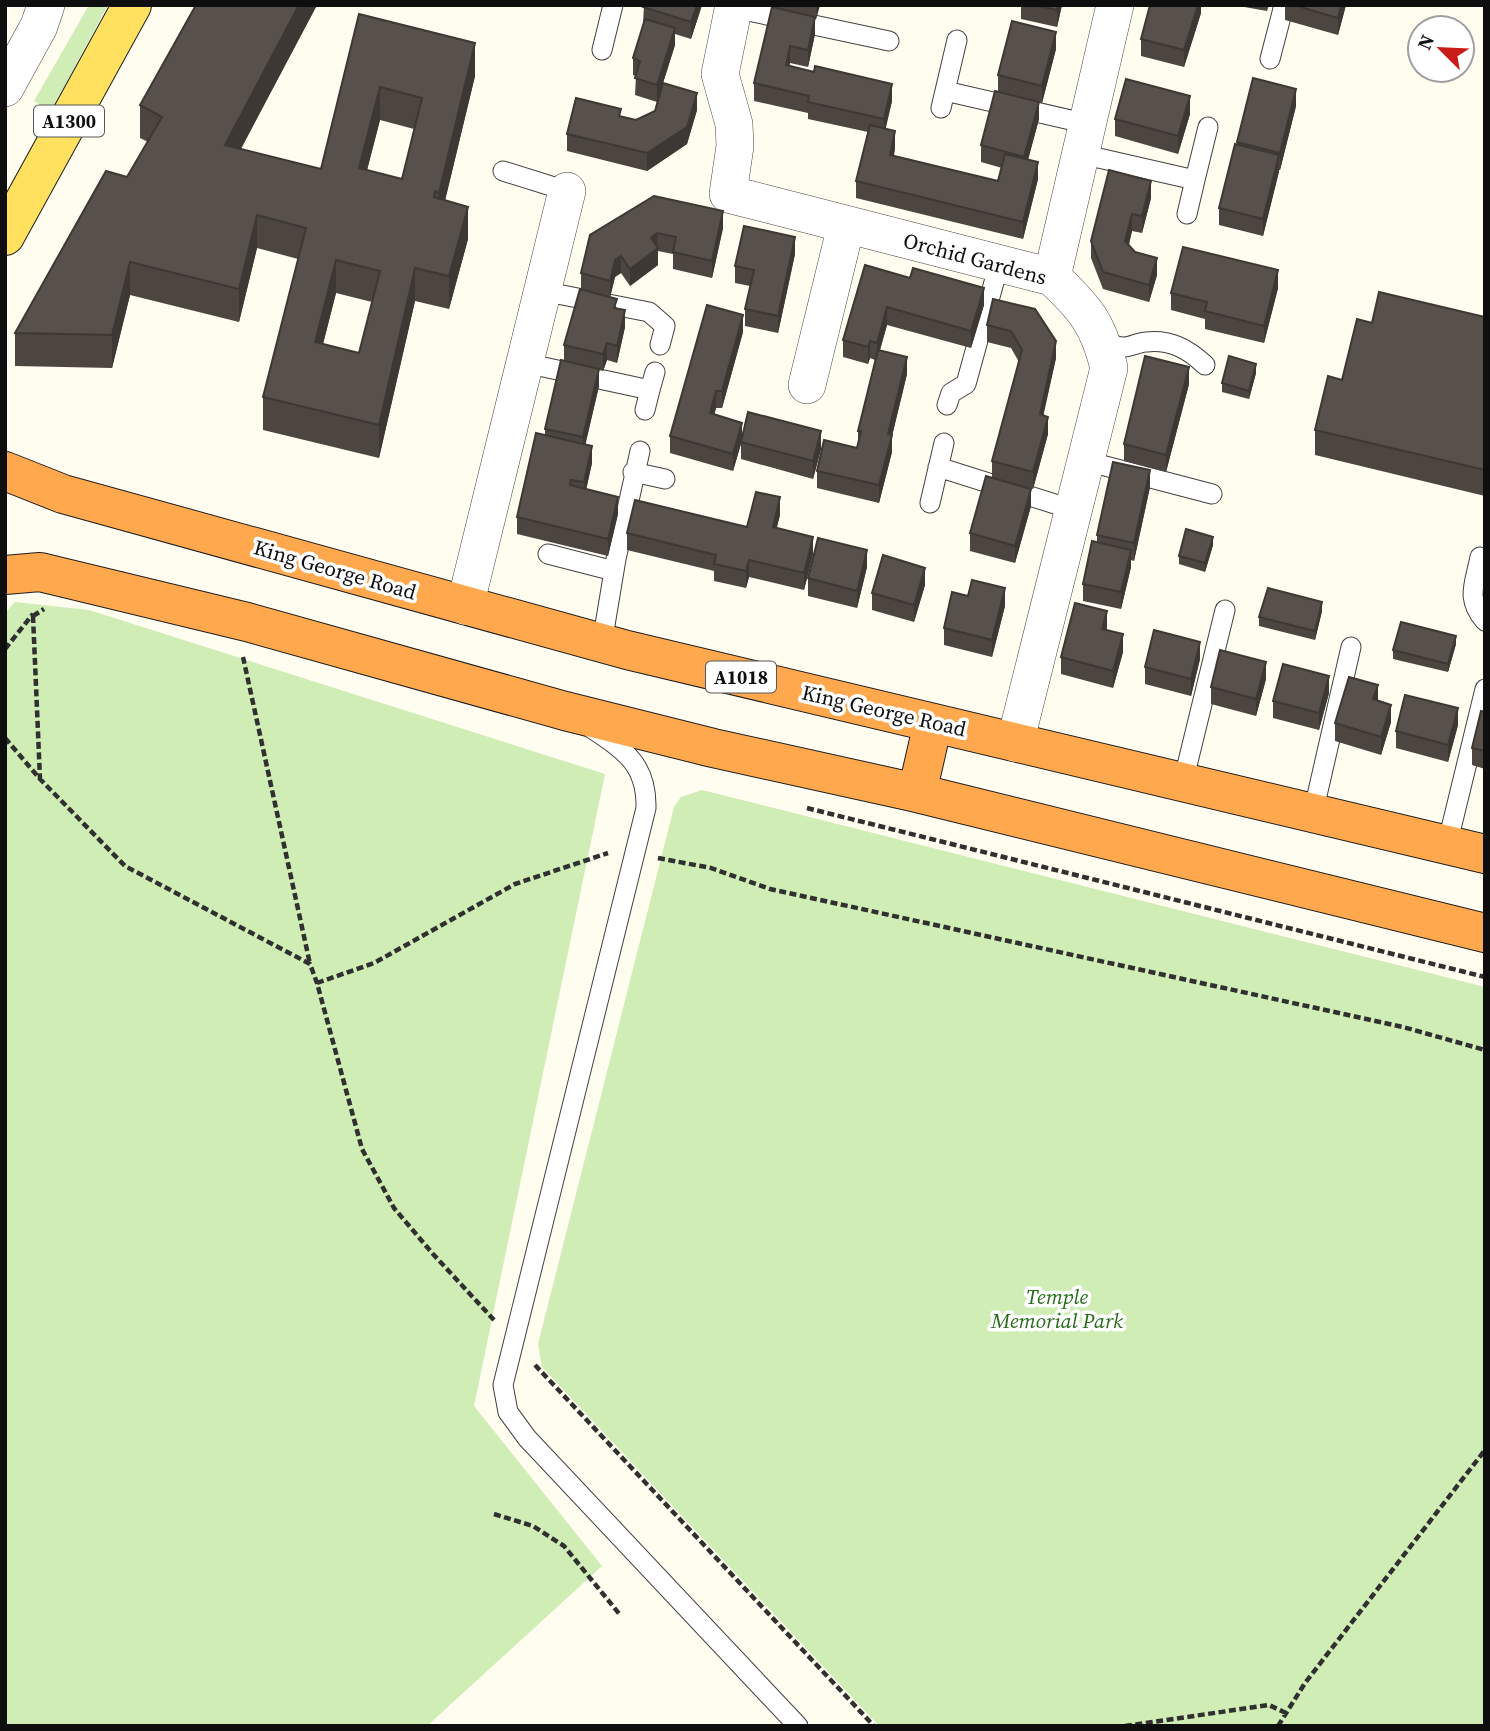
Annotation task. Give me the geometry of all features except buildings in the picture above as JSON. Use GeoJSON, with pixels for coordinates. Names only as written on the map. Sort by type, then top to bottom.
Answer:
{"type":"FeatureCollection","features":[{"type":"Feature","properties":{"kind":"highway","name":"King George Road"},"geometry":{"type":"LineString","coordinates":[[5,471],[63,494],[602,643],[1485,854]]}},
{"type":"Feature","properties":{"kind":"highway"},"geometry":{"type":"LineString","coordinates":[[5,575],[40,572],[247,622],[565,711],[713,748],[918,793],[1485,933]]}},
{"type":"Feature","properties":{"kind":"highway"},"geometry":{"type":"LineString","coordinates":[[918,793],[933,723]]}},
{"type":"Feature","properties":{"kind":"main road","name":"A1300"},"geometry":{"type":"LineString","coordinates":[[5,236],[132,5]]}},
{"type":"Feature","properties":{"kind":"street"},"geometry":{"type":"LineString","coordinates":[[5,88],[38,26],[46,5]]}},
{"type":"Feature","properties":{"kind":"street"},"geometry":{"type":"LineString","coordinates":[[1052,277],[1115,5]]}},
{"type":"Feature","properties":{"kind":"street","name":"Orchid Gardens"},"geometry":{"type":"LineString","coordinates":[[734,7],[720,74],[734,124],[735,146],[728,194],[1052,277],[1083,306],[1103,342],[1109,368],[1015,743]]}},
{"type":"Feature","properties":{"kind":"street"},"geometry":{"type":"LineString","coordinates":[[465,606],[567,191]]}},
{"type":"Feature","properties":{"kind":"street"},"geometry":{"type":"LineString","coordinates":[[807,385],[846,226]]}},
{"type":"Feature","properties":{"kind":"lane"},"geometry":{"type":"LineString","coordinates":[[602,50],[613,5]]}},
{"type":"Feature","properties":{"kind":"lane"},"geometry":{"type":"LineString","coordinates":[[1272,59],[1284,5]]}},
{"type":"Feature","properties":{"kind":"lane"},"geometry":{"type":"LineString","coordinates":[[734,7],[889,41]]}},
{"type":"Feature","properties":{"kind":"lane"},"geometry":{"type":"LineString","coordinates":[[957,40],[943,100],[1085,139],[1195,180]]}},
{"type":"Feature","properties":{"kind":"lane"},"geometry":{"type":"LineString","coordinates":[[1187,214],[1208,127]]}},
{"type":"Feature","properties":{"kind":"lane"},"geometry":{"type":"LineString","coordinates":[[503,171],[567,191]]}},
{"type":"Feature","properties":{"kind":"lane"},"geometry":{"type":"LineString","coordinates":[[947,405],[951,393],[967,384],[999,264]]}},
{"type":"Feature","properties":{"kind":"lane"},"geometry":{"type":"LineString","coordinates":[[542,291],[649,312],[665,326],[660,345]]}},
{"type":"Feature","properties":{"kind":"lane"},"geometry":{"type":"LineString","coordinates":[[1103,342],[1125,347],[1162,341],[1192,353],[1205,365]]}},
{"type":"Feature","properties":{"kind":"lane"},"geometry":{"type":"LineString","coordinates":[[525,363],[653,381],[645,410]]}},
{"type":"Feature","properties":{"kind":"lane"},"geometry":{"type":"LineString","coordinates":[[930,503],[944,443]]}},
{"type":"Feature","properties":{"kind":"lane"},"geometry":{"type":"LineString","coordinates":[[602,643],[633,472],[640,451]]}},
{"type":"Feature","properties":{"kind":"lane"},"geometry":{"type":"LineString","coordinates":[[1086,461],[1212,494]]}},
{"type":"Feature","properties":{"kind":"lane"},"geometry":{"type":"LineString","coordinates":[[938,467],[1074,510]]}},
{"type":"Feature","properties":{"kind":"lane"},"geometry":{"type":"LineString","coordinates":[[633,472],[665,479]]}},
{"type":"Feature","properties":{"kind":"lane"},"geometry":{"type":"LineString","coordinates":[[548,554],[614,571]]}},
{"type":"Feature","properties":{"kind":"lane"},"geometry":{"type":"LineString","coordinates":[[1480,557],[1472,599],[1477,612],[1485,621]]}},
{"type":"Feature","properties":{"kind":"lane"},"geometry":{"type":"LineString","coordinates":[[1183,782],[1225,610]]}},
{"type":"Feature","properties":{"kind":"lane"},"geometry":{"type":"LineString","coordinates":[[1313,813],[1351,647]]}},
{"type":"Feature","properties":{"kind":"lane"},"geometry":{"type":"LineString","coordinates":[[1447,845],[1485,689]]}},
{"type":"Feature","properties":{"kind":"lane"},"geometry":{"type":"LineString","coordinates":[[565,711],[616,745],[633,760],[642,776],[646,791],[646,808],[642,857],[503,1385],[508,1412],[527,1438],[798,1726]]}},
{"type":"Feature","properties":{"kind":"path"},"geometry":{"type":"LineString","coordinates":[[5,649],[33,615],[40,779]]}},
{"type":"Feature","properties":{"kind":"path"},"geometry":{"type":"LineString","coordinates":[[247,622],[241,648],[310,964],[362,1149],[394,1208],[514,1342],[874,1726]]}},
{"type":"Feature","properties":{"kind":"path"},"geometry":{"type":"LineString","coordinates":[[5,738],[40,779],[125,866],[310,964]]}},
{"type":"Feature","properties":{"kind":"path"},"geometry":{"type":"LineString","coordinates":[[806,808],[1485,977]]}},
{"type":"Feature","properties":{"kind":"path"},"geometry":{"type":"LineString","coordinates":[[317,984],[374,963],[515,884],[613,852],[689,862],[770,889],[1404,1027],[1485,1050]]}},
{"type":"Feature","properties":{"kind":"path"},"geometry":{"type":"LineString","coordinates":[[1278,1726],[1305,1683],[1485,1450]]}},
{"type":"Feature","properties":{"kind":"path"},"geometry":{"type":"LineString","coordinates":[[494,1514],[533,1526],[564,1546],[621,1616]]}},
{"type":"Feature","properties":{"kind":"path"},"geometry":{"type":"LineString","coordinates":[[1125,1726],[1269,1705],[1286,1713]]}},
{"type":"Feature","properties":{"kind":"green space"},"geometry":{"type":"Polygon","coordinates":[[[89,5],[108,5],[51,111],[34,101],[89,5]]]}},
{"type":"Feature","properties":{"kind":"green space"},"geometry":{"type":"Polygon","coordinates":[[[15,602],[89,610],[605,774],[474,1406],[602,1566],[427,1726],[5,1726],[5,613],[15,602]]]}},
{"type":"Feature","properties":{"kind":"green space","name":"Temple Memorial Park"},"geometry":{"type":"Polygon","coordinates":[[[702,790],[1485,987],[1485,1726],[879,1726],[542,1367],[538,1344],[674,807],[681,797],[702,790]]]}}]}
